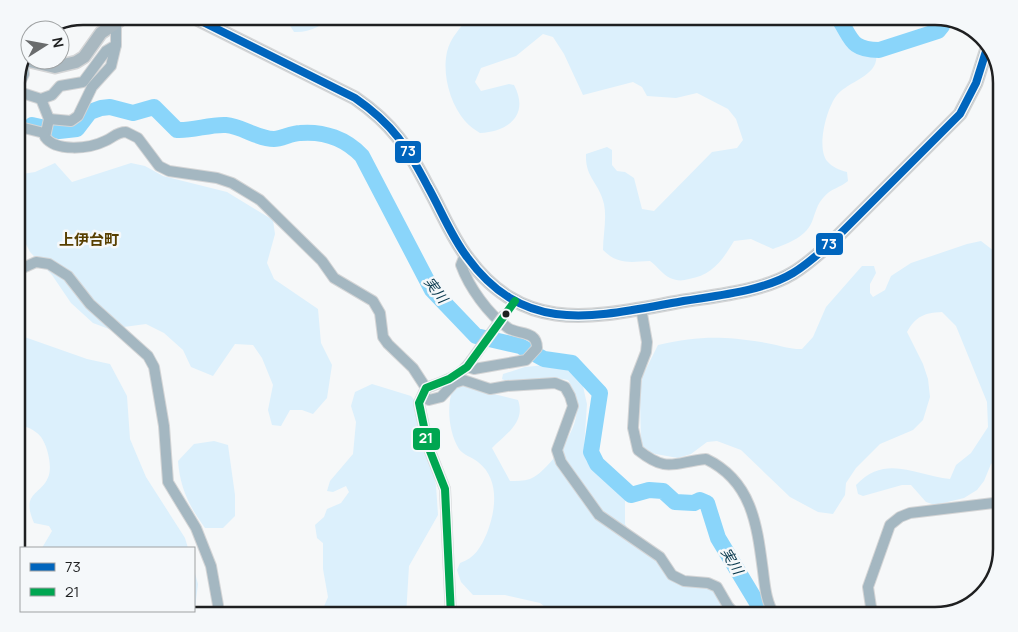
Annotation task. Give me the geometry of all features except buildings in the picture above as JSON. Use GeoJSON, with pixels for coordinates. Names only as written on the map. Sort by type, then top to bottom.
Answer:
{"type":"FeatureCollection","features":[{"type":"Feature","properties":{"kind":"main road"},"geometry":{"type":"LineString","coordinates":[[70,64],[84,57],[101,33],[112,25]]}},
{"type":"Feature","properties":{"kind":"main road"},"geometry":{"type":"LineString","coordinates":[[209,25],[355,98],[375,112],[387,122],[408,150],[465,255],[495,288],[515,301],[544,313],[582,317],[760,286],[792,273],[814,258],[960,114],[976,84],[985,54]]}},
{"type":"Feature","properties":{"kind":"street"},"geometry":{"type":"LineString","coordinates":[[25,126],[46,126],[71,121],[78,116],[92,87],[111,66],[120,25]]}},
{"type":"Feature","properties":{"kind":"street"},"geometry":{"type":"LineString","coordinates":[[25,93],[41,99],[52,95],[60,86],[83,82],[106,50],[116,45]]}},
{"type":"Feature","properties":{"kind":"street"},"geometry":{"type":"LineString","coordinates":[[41,99],[47,140],[59,146],[74,148],[104,142],[113,135],[126,132],[138,138],[159,166],[169,171],[217,178],[232,183],[260,200],[322,261],[334,278],[372,301],[380,313],[383,337],[413,368],[429,400],[441,397],[454,383],[463,380],[490,389],[555,383],[564,387],[570,396],[573,406],[557,450],[561,462],[599,514],[660,557],[672,576],[684,581],[708,583],[717,587],[729,607]]}},
{"type":"Feature","properties":{"kind":"street"},"geometry":{"type":"LineString","coordinates":[[465,255],[461,265],[478,295],[509,328],[535,338],[534,352],[516,363],[474,369],[469,364]]}},
{"type":"Feature","properties":{"kind":"street"},"geometry":{"type":"LineString","coordinates":[[25,267],[36,262],[49,264],[68,276],[90,304],[148,356],[154,367],[164,426],[168,482],[196,528],[211,566],[218,607]]}},
{"type":"Feature","properties":{"kind":"street"},"geometry":{"type":"LineString","coordinates":[[451,607],[445,489],[428,446],[420,403],[425,392],[449,380],[469,364],[515,301]]}},
{"type":"Feature","properties":{"kind":"street"},"geometry":{"type":"LineString","coordinates":[[641,308],[647,342],[646,352],[636,378],[633,428],[638,450],[657,463],[668,466],[706,459],[727,471],[735,480],[752,511],[761,552],[770,607]]}},
{"type":"Feature","properties":{"kind":"street"},"geometry":{"type":"LineString","coordinates":[[871,607],[868,587],[890,525],[900,517],[910,513],[993,503]]}},
{"type":"Feature","properties":{"kind":"shaded area"},"geometry":{"type":"Polygon","coordinates":[[[290,25],[320,25],[311,30],[294,32],[290,25]]]}},
{"type":"Feature","properties":{"kind":"shaded area"},"geometry":{"type":"Polygon","coordinates":[[[463,25],[841,25],[852,39],[876,53],[876,61],[869,72],[837,95],[830,108],[824,127],[824,155],[831,165],[847,172],[848,181],[829,192],[823,198],[810,225],[802,235],[773,249],[751,239],[734,241],[716,266],[704,274],[684,280],[675,280],[665,275],[650,261],[625,262],[614,258],[603,250],[604,204],[599,190],[590,175],[586,154],[607,147],[612,150],[612,165],[617,171],[625,172],[634,178],[642,209],[654,211],[712,152],[737,148],[743,140],[736,119],[728,109],[697,93],[676,98],[647,96],[642,87],[633,82],[583,95],[564,54],[553,37],[543,34],[516,56],[481,68],[475,82],[481,91],[509,84],[514,85],[519,105],[518,113],[514,120],[499,129],[480,133],[472,128],[460,114],[448,88],[447,52],[456,33],[463,25]]]}},
{"type":"Feature","properties":{"kind":"shaded area"},"geometry":{"type":"Polygon","coordinates":[[[55,163],[72,182],[131,163],[145,166],[163,176],[227,192],[273,220],[275,234],[267,263],[274,279],[318,309],[321,343],[332,365],[327,398],[313,414],[302,410],[290,410],[281,426],[272,425],[268,410],[273,385],[262,358],[253,345],[235,344],[213,376],[191,367],[183,350],[164,333],[146,324],[109,329],[93,323],[71,303],[52,275],[30,252],[25,241],[25,174],[35,172],[55,163]]]}},
{"type":"Feature","properties":{"kind":"shaded area"},"geometry":{"type":"Polygon","coordinates":[[[981,241],[993,250],[993,463],[984,481],[977,490],[964,498],[935,505],[926,502],[911,485],[902,485],[863,496],[858,494],[856,485],[867,475],[890,468],[950,479],[956,465],[971,453],[988,427],[987,402],[956,326],[942,312],[921,316],[907,332],[923,364],[928,379],[930,397],[923,420],[913,430],[880,444],[856,468],[846,483],[845,495],[833,514],[818,512],[790,497],[741,450],[717,441],[707,442],[691,454],[678,458],[650,453],[641,445],[640,397],[642,377],[658,345],[685,340],[721,338],[747,340],[802,349],[813,337],[826,307],[862,266],[874,266],[876,273],[870,284],[870,293],[873,297],[885,290],[891,276],[911,263],[981,241]]]}},
{"type":"Feature","properties":{"kind":"shaded area"},"geometry":{"type":"Polygon","coordinates":[[[25,337],[87,359],[110,364],[127,396],[130,439],[146,477],[185,538],[188,547],[43,547],[52,531],[49,526],[34,523],[29,505],[31,499],[46,482],[50,471],[49,460],[43,440],[39,434],[25,427],[25,337]]]}},
{"type":"Feature","properties":{"kind":"shaded area"},"geometry":{"type":"Polygon","coordinates":[[[556,364],[572,369],[582,382],[587,404],[584,447],[586,461],[625,497],[625,524],[637,544],[657,559],[670,578],[698,584],[714,591],[720,597],[724,607],[545,607],[540,603],[505,595],[473,595],[461,582],[457,570],[460,563],[474,555],[487,533],[494,505],[494,495],[490,477],[485,469],[476,460],[461,451],[456,443],[449,411],[453,389],[462,386],[518,400],[520,408],[517,421],[492,448],[510,481],[528,480],[543,470],[557,454],[573,428],[576,405],[568,380],[556,378],[506,381],[502,379],[503,374],[525,367],[556,364]]]}},
{"type":"Feature","properties":{"kind":"shaded area"},"geometry":{"type":"Polygon","coordinates":[[[372,384],[411,396],[416,402],[436,485],[438,515],[409,566],[407,607],[324,607],[328,597],[323,569],[323,543],[317,538],[315,525],[324,517],[327,509],[341,503],[349,492],[346,486],[333,492],[327,491],[330,481],[353,454],[356,422],[351,406],[355,392],[372,384]]]}},
{"type":"Feature","properties":{"kind":"shaded area"},"geometry":{"type":"Polygon","coordinates":[[[214,441],[228,445],[235,495],[235,516],[223,528],[205,528],[186,496],[178,461],[194,444],[214,441]]]}},
{"type":"Feature","properties":{"kind":"shaded area"},"geometry":{"type":"Polygon","coordinates":[[[195,574],[198,584],[195,607],[195,607],[195,574]]]}},
{"type":"Feature","properties":{"kind":"waterway"},"geometry":{"type":"LineString","coordinates":[[842,25],[856,45],[862,48],[879,50],[938,31],[942,25]]}},
{"type":"Feature","properties":{"kind":"waterway","name":"実川"},"geometry":{"type":"LineString","coordinates":[[32,125],[59,131],[77,129],[90,112],[101,108],[110,107],[133,113],[154,107],[177,130],[226,125],[256,135],[277,139],[297,133],[318,133],[334,137],[349,145],[362,156],[432,290],[476,336],[520,346],[544,359],[572,363],[600,393],[591,452],[597,464],[631,495],[649,490],[663,491],[675,502],[694,503],[700,500],[707,503],[718,538],[760,607]]}},
{"type":"Feature","properties":{"kind":"transit line","name":"73"},"geometry":{"type":"LineString","coordinates":[[209,25],[355,98],[390,127],[406,148],[467,257],[489,282],[511,299],[535,309],[560,314],[586,315],[613,313],[734,293],[780,280],[793,273],[834,240],[960,114],[976,83],[985,54]]}},
{"type":"Feature","properties":{"kind":"transit line","name":"21"},"geometry":{"type":"LineString","coordinates":[[451,607],[445,489],[428,446],[419,403],[426,388],[449,379],[467,367],[515,301]]}},
{"type":"Feature","properties":{"kind":"district","name":"上伊台町"},"geometry":{"type":"Point","coordinates":[89,240]}}]}
